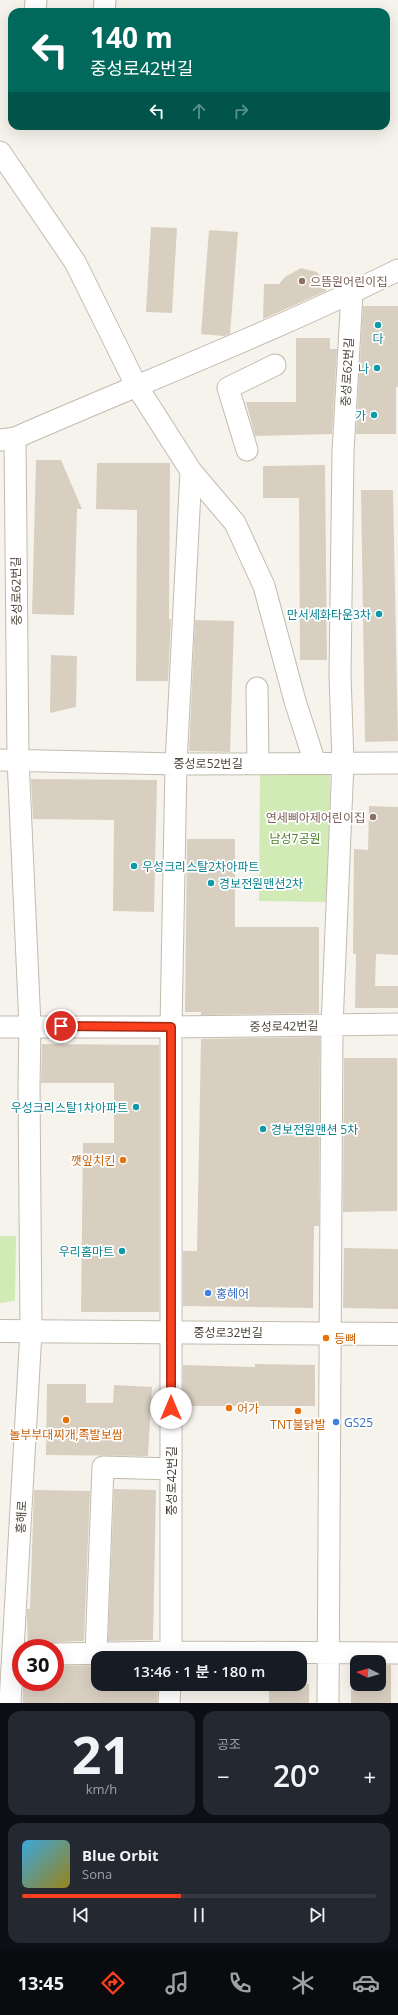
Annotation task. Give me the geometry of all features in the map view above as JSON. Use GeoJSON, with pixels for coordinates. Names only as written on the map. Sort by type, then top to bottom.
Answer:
{"type":"FeatureCollection","features":[{"type":"Feature","properties":{"kind":"street"},"geometry":{"type":"LineString","coordinates":[[2,159],[75,262],[136,385],[191,471],[235,523],[264,586],[295,701],[315,763]]}},
{"type":"Feature","properties":{"kind":"street"},"geometry":{"type":"LineString","coordinates":[[7,439],[248,339],[352,293],[398,270]]}},
{"type":"Feature","properties":{"kind":"street","name":"중성로62번길"},"geometry":{"type":"LineString","coordinates":[[329,1333],[332,1026],[343,762],[340,675],[343,452],[352,293]]}},
{"type":"Feature","properties":{"kind":"street"},"geometry":{"type":"LineString","coordinates":[[247,450],[228,388],[275,365]]}},
{"type":"Feature","properties":{"kind":"street","name":"중성로62번길"},"geometry":{"type":"LineString","coordinates":[[7,439],[9,759]]}},
{"type":"Feature","properties":{"kind":"street"},"geometry":{"type":"LineString","coordinates":[[171,1027],[176,764],[191,471]]}},
{"type":"Feature","properties":{"kind":"street"},"geometry":{"type":"LineString","coordinates":[[257,688],[258,763]]}},
{"type":"Feature","properties":{"kind":"street"},"geometry":{"type":"LineString","coordinates":[[9,759],[30,1026],[31,1331]]}},
{"type":"Feature","properties":{"kind":"street","name":"중성로52번길"},"geometry":{"type":"LineString","coordinates":[[9,759],[176,764],[343,762],[398,763]]}},
{"type":"Feature","properties":{"kind":"street","name":"중성로42번길"},"geometry":{"type":"LineString","coordinates":[[0,1027],[332,1026],[398,1024]]}},
{"type":"Feature","properties":{"kind":"street","name":"중성로42번길"},"geometry":{"type":"LineString","coordinates":[[171,1027],[171,1651]]}},
{"type":"Feature","properties":{"kind":"street","name":"중성로32번길"},"geometry":{"type":"LineString","coordinates":[[0,1331],[398,1334]]}},
{"type":"Feature","properties":{"kind":"street","name":"흥해로"},"geometry":{"type":"LineString","coordinates":[[18,1639],[31,1331]]}},
{"type":"Feature","properties":{"kind":"street"},"geometry":{"type":"LineString","coordinates":[[328,1703],[329,1333]]}},
{"type":"Feature","properties":{"kind":"street"},"geometry":{"type":"LineString","coordinates":[[96,1651],[103,1467],[171,1469]]}},
{"type":"Feature","properties":{"kind":"street"},"geometry":{"type":"LineString","coordinates":[[64,1654],[91,1653]]}},
{"type":"Feature","properties":{"kind":"street"},"geometry":{"type":"LineString","coordinates":[[307,1654],[398,1653]]}},
{"type":"Feature","properties":{"kind":"street","name":"흥해로"},"geometry":{"type":"LineString","coordinates":[[10,1703],[12,1689]]}},
{"type":"Feature","properties":{"kind":"street"},"geometry":{"type":"LineString","coordinates":[[169,1703],[170,1691]]}},
{"type":"Feature","properties":{"kind":"green space","name":"남성7공원"},"geometry":{"type":"Polygon","coordinates":[[[260,774],[330,774],[329,902],[259,901],[260,774]]]}},
{"type":"Feature","properties":{"kind":"green space"},"geometry":{"type":"Polygon","coordinates":[[[0,1236],[16,1236],[15,1301],[0,1303],[0,1236]]]}},
{"type":"Feature","properties":{"kind":"building"},"geometry":{"type":"Polygon","coordinates":[[[151,227],[177,228],[172,313],[146,312],[151,227]]]}},
{"type":"Feature","properties":{"kind":"building"},"geometry":{"type":"Polygon","coordinates":[[[209,230],[238,232],[230,334],[224,336],[201,334],[209,230]]]}},
{"type":"Feature","properties":{"kind":"building"},"geometry":{"type":"Polygon","coordinates":[[[301,268],[317,272],[326,284],[326,291],[263,319],[264,284],[279,284],[285,277],[301,268]]]}},
{"type":"Feature","properties":{"kind":"building"},"geometry":{"type":"Polygon","coordinates":[[[363,306],[398,306],[398,387],[396,387],[396,434],[356,434],[363,306]]]}},
{"type":"Feature","properties":{"kind":"building"},"geometry":{"type":"Polygon","coordinates":[[[296,338],[330,338],[330,349],[337,349],[332,434],[255,436],[246,402],[296,402],[296,338]]]}},
{"type":"Feature","properties":{"kind":"building"},"geometry":{"type":"Polygon","coordinates":[[[36,460],[61,460],[82,509],[77,509],[74,615],[32,614],[36,460]]]}},
{"type":"Feature","properties":{"kind":"building"},"geometry":{"type":"Polygon","coordinates":[[[97,463],[170,463],[169,619],[171,619],[168,681],[136,681],[137,510],[96,509],[97,463]]]}},
{"type":"Feature","properties":{"kind":"building"},"geometry":{"type":"Polygon","coordinates":[[[325,465],[327,660],[300,660],[299,498],[263,498],[263,466],[325,465]]]}},
{"type":"Feature","properties":{"kind":"building","name":"만서세화타운3차"},"geometry":{"type":"Polygon","coordinates":[[[361,490],[393,490],[398,741],[365,742],[361,490]]]}},
{"type":"Feature","properties":{"kind":"building"},"geometry":{"type":"Polygon","coordinates":[[[195,620],[234,621],[230,752],[189,751],[195,620]]]}},
{"type":"Feature","properties":{"kind":"building"},"geometry":{"type":"Polygon","coordinates":[[[51,655],[77,656],[76,707],[50,713],[51,655]]]}},
{"type":"Feature","properties":{"kind":"building","name":"우성크리스탈2차아파트"},"geometry":{"type":"Polygon","coordinates":[[[31,779],[157,780],[154,912],[113,911],[114,820],[33,819],[31,779]]]}},
{"type":"Feature","properties":{"kind":"building"},"geometry":{"type":"Polygon","coordinates":[[[369,806],[398,807],[398,955],[376,954],[375,986],[398,986],[398,1008],[355,1008],[356,954],[353,954],[354,849],[368,850],[369,806]]]}},
{"type":"Feature","properties":{"kind":"building","name":"경보전원맨션2차"},"geometry":{"type":"Polygon","coordinates":[[[187,839],[235,839],[235,927],[319,927],[319,1013],[201,1015],[201,1012],[185,1012],[187,839]]]}},
{"type":"Feature","properties":{"kind":"building","name":"경보전원맨션 5차"},"geometry":{"type":"Polygon","coordinates":[[[320,1037],[319,1226],[314,1226],[313,1308],[183,1306],[183,1251],[197,1251],[201,1039],[320,1037]]]}},
{"type":"Feature","properties":{"kind":"building"},"geometry":{"type":"Polygon","coordinates":[[[42,1044],[159,1045],[159,1312],[81,1312],[83,1143],[114,1143],[114,1083],[41,1083],[42,1044]]]}},
{"type":"Feature","properties":{"kind":"building"},"geometry":{"type":"Polygon","coordinates":[[[344,1058],[397,1058],[397,1211],[343,1212],[344,1058]]]}},
{"type":"Feature","properties":{"kind":"building"},"geometry":{"type":"Polygon","coordinates":[[[344,1248],[398,1249],[398,1309],[343,1308],[344,1248]]]}},
{"type":"Feature","properties":{"kind":"building"},"geometry":{"type":"Polygon","coordinates":[[[255,1364],[315,1365],[315,1406],[183,1406],[183,1365],[255,1367],[255,1364]]]}},
{"type":"Feature","properties":{"kind":"building"},"geometry":{"type":"Polygon","coordinates":[[[47,1384],[86,1384],[86,1403],[113,1403],[114,1385],[152,1387],[148,1456],[46,1455],[47,1384]]]}},
{"type":"Feature","properties":{"kind":"building"},"geometry":{"type":"Polygon","coordinates":[[[114,1489],[156,1490],[153,1640],[108,1641],[114,1489]]]}},
{"type":"Feature","properties":{"kind":"building"},"geometry":{"type":"Polygon","coordinates":[[[34,1490],[90,1491],[84,1641],[64,1642],[64,1639],[28,1639],[27,1609],[30,1609],[34,1490]]]}},
{"type":"Feature","properties":{"kind":"building"},"geometry":{"type":"Polygon","coordinates":[[[91,1665],[91,1691],[158,1691],[157,1703],[23,1703],[23,1691],[64,1691],[64,1666],[91,1665]]]}},
{"type":"Feature","properties":{"kind":"building"},"geometry":{"type":"Polygon","coordinates":[[[386,1665],[391,1665],[391,1703],[351,1703],[351,1691],[386,1691],[386,1665]]]}},
{"type":"Feature","properties":{"kind":"building"},"geometry":{"type":"Polygon","coordinates":[[[307,1684],[309,1684],[309,1703],[269,1703],[269,1691],[307,1691],[307,1684]]]}},
{"type":"Feature","properties":{"kind":"place","name":"으뜸원어린이집"},"geometry":{"type":"Point","coordinates":[302,281]}},
{"type":"Feature","properties":{"kind":"place","name":"다"},"geometry":{"type":"Point","coordinates":[378,325]}},
{"type":"Feature","properties":{"kind":"place","name":"나"},"geometry":{"type":"Point","coordinates":[377,368]}},
{"type":"Feature","properties":{"kind":"place","name":"가"},"geometry":{"type":"Point","coordinates":[374,415]}},
{"type":"Feature","properties":{"kind":"place","name":"만서세화타운3차"},"geometry":{"type":"Point","coordinates":[379,614]}},
{"type":"Feature","properties":{"kind":"place","name":"연세삐아제어린이집"},"geometry":{"type":"Point","coordinates":[373,817]}},
{"type":"Feature","properties":{"kind":"place","name":"우성크리스탈2차아파트"},"geometry":{"type":"Point","coordinates":[134,866]}},
{"type":"Feature","properties":{"kind":"place","name":"경보전원맨션2차"},"geometry":{"type":"Point","coordinates":[211,883]}},
{"type":"Feature","properties":{"kind":"place","name":"우성크리스탈1차아파트"},"geometry":{"type":"Point","coordinates":[136,1107]}},
{"type":"Feature","properties":{"kind":"place","name":"경보전원맨션 5차"},"geometry":{"type":"Point","coordinates":[263,1129]}},
{"type":"Feature","properties":{"kind":"place","name":"깻잎치킨"},"geometry":{"type":"Point","coordinates":[123,1160]}},
{"type":"Feature","properties":{"kind":"place","name":"우리홈마트"},"geometry":{"type":"Point","coordinates":[122,1251]}},
{"type":"Feature","properties":{"kind":"place","name":"홍헤어"},"geometry":{"type":"Point","coordinates":[208,1293]}},
{"type":"Feature","properties":{"kind":"place","name":"등뼈"},"geometry":{"type":"Point","coordinates":[326,1338]}},
{"type":"Feature","properties":{"kind":"place","name":"어가"},"geometry":{"type":"Point","coordinates":[229,1408]}},
{"type":"Feature","properties":{"kind":"place","name":"TNT불닭발"},"geometry":{"type":"Point","coordinates":[298,1411]}},
{"type":"Feature","properties":{"kind":"place","name":"놀부부대찌개,족발보쌈"},"geometry":{"type":"Point","coordinates":[66,1420]}},
{"type":"Feature","properties":{"kind":"place","name":"GS25"},"geometry":{"type":"Point","coordinates":[336,1422]}},
{"type":"Feature","properties":{"kind":"route"},"geometry":{"type":"LineString","coordinates":[[61,1026],[171,1027],[171,1408]]}}]}
